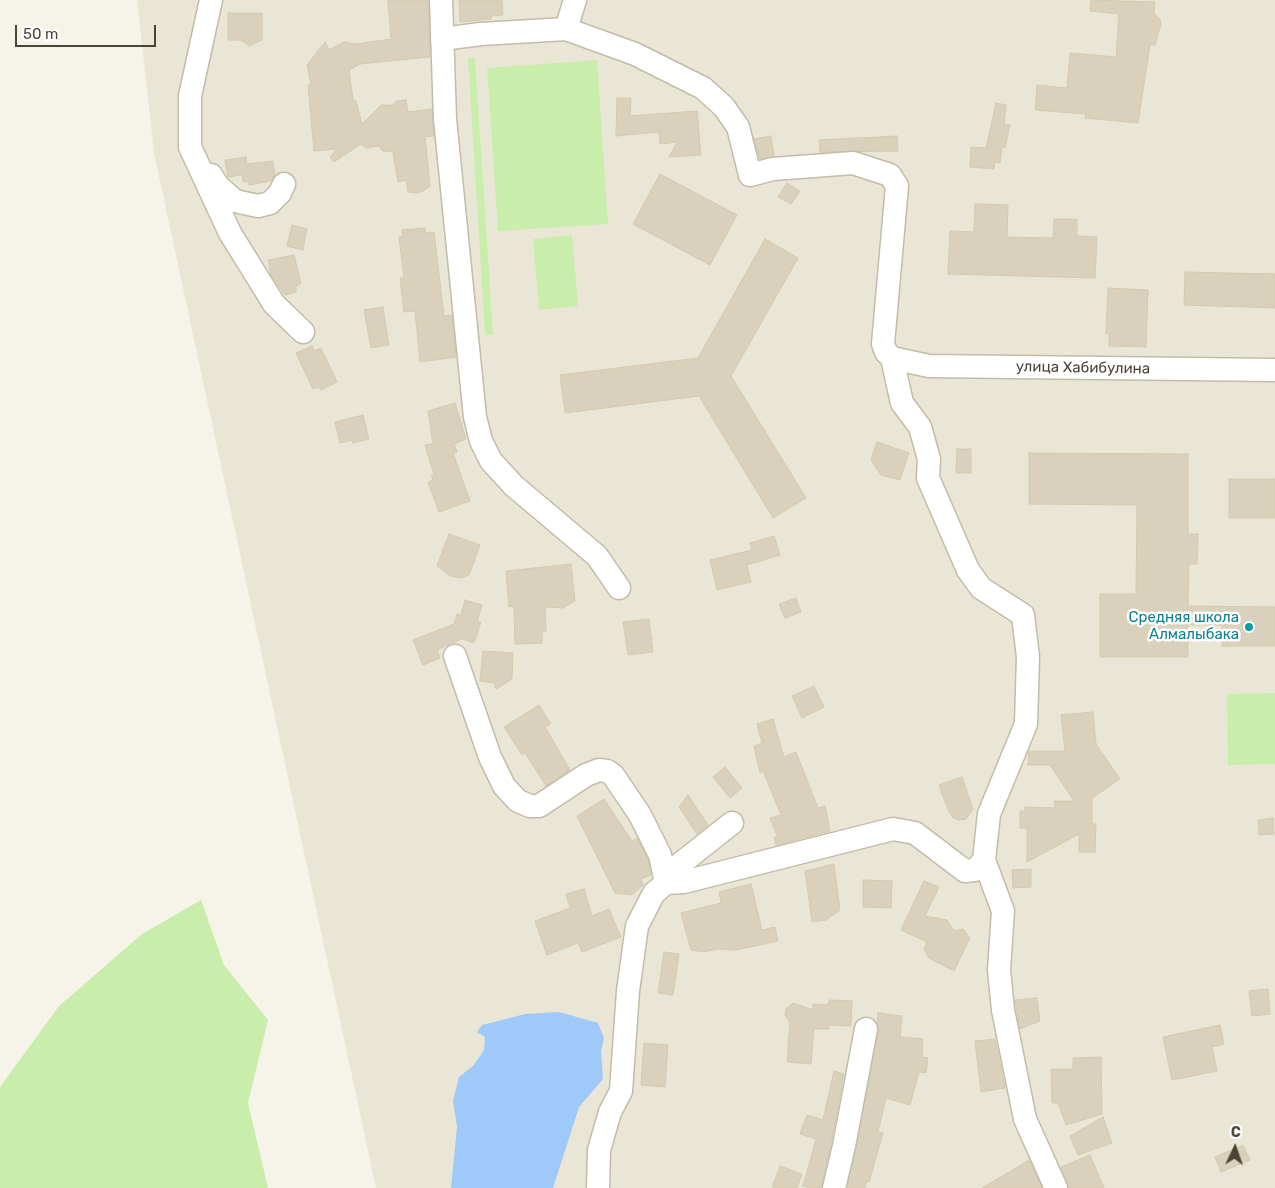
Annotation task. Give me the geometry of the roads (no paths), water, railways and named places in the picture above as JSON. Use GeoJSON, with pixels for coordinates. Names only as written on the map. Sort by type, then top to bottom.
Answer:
{"type":"FeatureCollection","features":[{"type":"Feature","properties":{"kind":"street"},"geometry":{"type":"LineString","coordinates":[[210,0],[190,96],[189,121],[192,150],[235,241],[274,304],[303,332]]}},
{"type":"Feature","properties":{"kind":"street"},"geometry":{"type":"LineString","coordinates":[[441,0],[445,119],[475,417],[481,441],[491,462],[514,486],[597,556],[619,588]]}},
{"type":"Feature","properties":{"kind":"street"},"geometry":{"type":"LineString","coordinates":[[566,29],[576,0]]}},
{"type":"Feature","properties":{"kind":"street"},"geometry":{"type":"LineString","coordinates":[[442,39],[481,34],[566,29],[635,54],[703,88],[724,107],[738,127],[750,175],[773,169],[853,163],[890,175],[897,186],[883,344],[886,352],[892,358],[902,403],[920,427],[929,459],[928,478],[968,570],[981,588],[1023,615],[1028,657],[1026,724],[989,814],[975,866]]}},
{"type":"Feature","properties":{"kind":"street"},"geometry":{"type":"LineString","coordinates":[[192,150],[218,186],[235,201],[258,206],[270,203],[280,193],[284,184]]}},
{"type":"Feature","properties":{"kind":"street","name":"улица Хабибулина"},"geometry":{"type":"LineString","coordinates":[[892,358],[929,366],[1275,370]]}},
{"type":"Feature","properties":{"kind":"street"},"geometry":{"type":"LineString","coordinates":[[456,656],[490,757],[504,786],[518,801],[530,806],[539,806],[586,775],[598,770],[607,771],[613,775],[640,815],[660,855],[666,880]]}},
{"type":"Feature","properties":{"kind":"street"},"geometry":{"type":"LineString","coordinates":[[598,1188],[599,1150],[610,1112],[621,1091],[628,991],[637,926],[654,894],[666,880],[732,823]]}},
{"type":"Feature","properties":{"kind":"street"},"geometry":{"type":"LineString","coordinates":[[666,880],[684,882],[893,829],[914,834],[975,866],[998,897],[1003,912],[999,970],[1003,1010],[1017,1083],[1025,1120],[1056,1188]]}},
{"type":"Feature","properties":{"kind":"street"},"geometry":{"type":"LineString","coordinates":[[834,1188],[844,1146],[866,1029]]}},
{"type":"Feature","properties":{"kind":"water"},"geometry":{"type":"Polygon","coordinates":[[[559,1012],[598,1023],[604,1038],[601,1051],[603,1079],[579,1107],[553,1188],[451,1188],[457,1127],[453,1101],[459,1077],[473,1066],[484,1050],[485,1037],[477,1032],[482,1025],[525,1014],[559,1012]]]}},
{"type":"Feature","properties":{"kind":"place","name":"Средняя школа Алмалыбака"},"geometry":{"type":"Point","coordinates":[1249,627]}}]}
